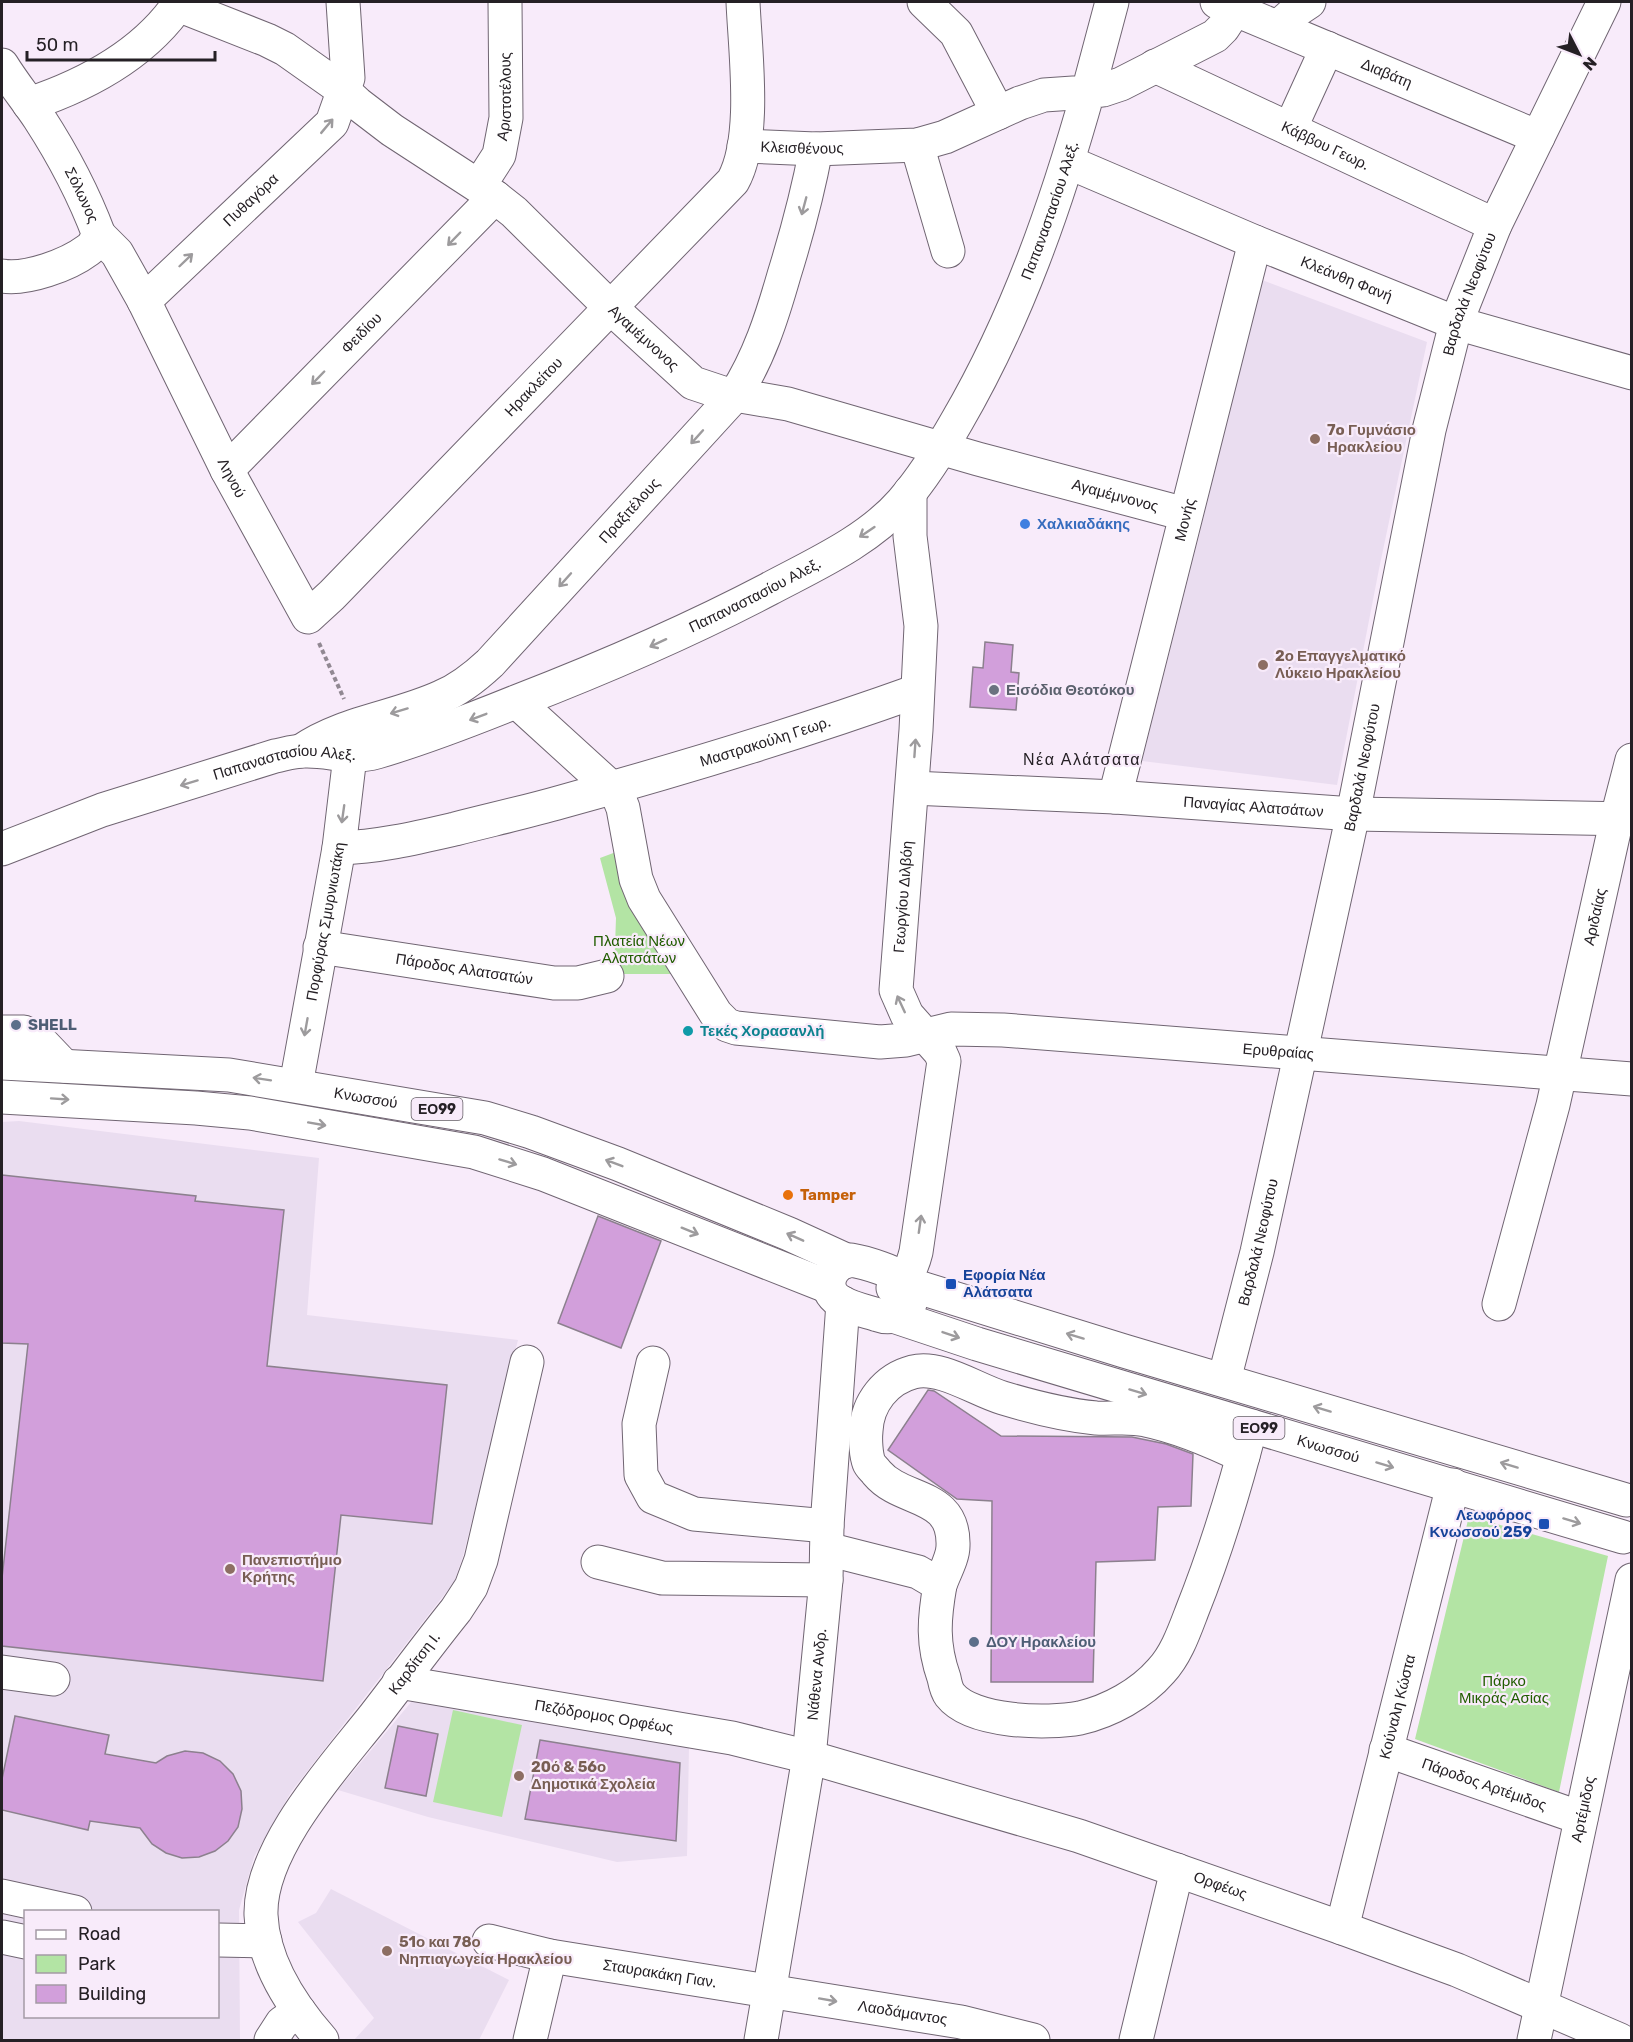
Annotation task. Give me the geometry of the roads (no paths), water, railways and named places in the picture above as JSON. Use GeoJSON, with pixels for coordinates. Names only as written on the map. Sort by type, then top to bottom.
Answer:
{"type":"FeatureCollection","features":[{"type":"Feature","properties":{"kind":"street","name":"Πυθαγόρα"},"geometry":{"type":"LineString","coordinates":[[144,301],[332,123],[348,78],[343,2]]}},
{"type":"Feature","properties":{"kind":"street","name":"Αριστοτέλους"},"geometry":{"type":"LineString","coordinates":[[487,191],[499,155],[506,118],[505,2]]}},
{"type":"Feature","properties":{"kind":"street","name":"Κλεισθένους"},"geometry":{"type":"LineString","coordinates":[[743,2],[747,113],[744,146],[816,149],[917,145],[945,137],[1020,102],[1044,95],[1088,92]]}},
{"type":"Feature","properties":{"kind":"street"},"geometry":{"type":"LineString","coordinates":[[924,2],[956,33],[998,113]]}},
{"type":"Feature","properties":{"kind":"street","name":"Παπαναστασίου Αλεξ."},"geometry":{"type":"LineString","coordinates":[[2,849],[102,810],[276,756],[353,740],[375,752],[428,736],[635,654],[793,576],[871,529],[892,512],[910,492],[941,447],[988,366],[1030,270],[1068,162],[1112,2]]}},
{"type":"Feature","properties":{"kind":"street"},"geometry":{"type":"LineString","coordinates":[[1278,27],[1309,2]]}},
{"type":"Feature","properties":{"kind":"street","name":"Βαρδαλά Νεοφύτου"},"geometry":{"type":"LineString","coordinates":[[1224,1380],[1257,1252],[1301,1052],[1353,813],[1427,441],[1456,323],[1495,225],[1604,2]]}},
{"type":"Feature","properties":{"kind":"street","name":"Αγαμέμνονος"},"geometry":{"type":"LineString","coordinates":[[179,3],[285,49],[343,90],[392,130],[487,191],[514,212],[610,307],[693,383],[710,390],[788,404],[978,459],[1185,514]]}},
{"type":"Feature","properties":{"kind":"street"},"geometry":{"type":"LineString","coordinates":[[11,87],[85,82],[120,60],[150,35],[179,3]]}},
{"type":"Feature","properties":{"kind":"street"},"geometry":{"type":"LineString","coordinates":[[1088,92],[1121,84],[1215,36],[1223,28],[1230,4]]}},
{"type":"Feature","properties":{"kind":"street","name":"Διαβάτη"},"geometry":{"type":"LineString","coordinates":[[1230,4],[1278,27],[1538,137]]}},
{"type":"Feature","properties":{"kind":"street"},"geometry":{"type":"LineString","coordinates":[[1290,129],[1327,48]]}},
{"type":"Feature","properties":{"kind":"street","name":"Κάββου Γεωρ."},"geometry":{"type":"LineString","coordinates":[[1155,66],[1495,225]]}},
{"type":"Feature","properties":{"kind":"street","name":"Σόλωνος"},"geometry":{"type":"LineString","coordinates":[[2,276],[23,276],[51,268],[90,249],[99,235],[60,154],[11,87]]}},
{"type":"Feature","properties":{"kind":"street"},"geometry":{"type":"LineString","coordinates":[[917,145],[948,251]]}},
{"type":"Feature","properties":{"kind":"street","name":"Ηρακλείτου"},"geometry":{"type":"LineString","coordinates":[[308,617],[332,595],[726,188],[738,172],[744,146]]}},
{"type":"Feature","properties":{"kind":"street","name":"Πραξιτέλους"},"geometry":{"type":"LineString","coordinates":[[353,740],[442,697],[479,674],[735,395],[750,372],[768,327],[799,225],[816,149]]}},
{"type":"Feature","properties":{"kind":"street","name":"Κλεάνθη Φανή"},"geometry":{"type":"LineString","coordinates":[[1068,162],[1255,242],[1456,323],[1632,373]]}},
{"type":"Feature","properties":{"kind":"street","name":"Φειδίου"},"geometry":{"type":"LineString","coordinates":[[227,470],[487,191]]}},
{"type":"Feature","properties":{"kind":"street","name":"Ληνού"},"geometry":{"type":"LineString","coordinates":[[99,235],[117,253],[144,301],[227,470],[308,617]]}},
{"type":"Feature","properties":{"kind":"street","name":"Μονής"},"geometry":{"type":"LineString","coordinates":[[1115,797],[1255,242]]}},
{"type":"Feature","properties":{"kind":"street","name":"Γεωργίου Διλβόη"},"geometry":{"type":"LineString","coordinates":[[900,1292],[913,1265],[916,1252],[944,1061],[940,1052],[903,1009],[896,990],[912,788],[921,626],[910,536],[910,492]]}},
{"type":"Feature","properties":{"kind":"street","name":"Μαστρακούλη Γεωρ."},"geometry":{"type":"LineString","coordinates":[[339,848],[366,847],[396,842],[525,812],[791,735],[917,691]]}},
{"type":"Feature","properties":{"kind":"street"},"geometry":{"type":"LineString","coordinates":[[517,702],[617,793],[623,808],[633,866],[644,899],[722,1021],[736,1028],[863,1041],[906,1040],[925,1035]]}},
{"type":"Feature","properties":{"kind":"street","name":"Πορφύρας Σμυρνιωτάκη"},"geometry":{"type":"LineString","coordinates":[[296,1085],[339,848],[353,740]]}},
{"type":"Feature","properties":{"kind":"street","name":"Αριδαίας"},"geometry":{"type":"LineString","coordinates":[[1499,1304],[1538,1162],[1624,818],[1632,760]]}},
{"type":"Feature","properties":{"kind":"street","name":"Παναγίας Αλατσάτων"},"geometry":{"type":"LineString","coordinates":[[912,788],[1115,797],[1353,813],[1624,818]]}},
{"type":"Feature","properties":{"kind":"street","name":"Πάροδος Αλατσατών"},"geometry":{"type":"LineString","coordinates":[[320,948],[554,983],[578,983],[608,976]]}},
{"type":"Feature","properties":{"kind":"street","name":"Ερυθραίας"},"geometry":{"type":"LineString","coordinates":[[925,1035],[951,1029],[982,1029],[1632,1079]]}},
{"type":"Feature","properties":{"kind":"street"},"geometry":{"type":"LineString","coordinates":[[2,1032],[24,1032],[43,1044],[63,1066]]}},
{"type":"Feature","properties":{"kind":"street","name":"Κνωσσού"},"geometry":{"type":"LineString","coordinates":[[2,1063],[208,1073],[258,1078],[455,1112],[504,1123],[656,1179],[848,1261]]}},
{"type":"Feature","properties":{"kind":"street","name":"ΕΟ99"},"geometry":{"type":"LineString","coordinates":[[2,1097],[250,1113],[474,1152],[543,1174],[885,1317],[900,1292],[897,1275],[859,1262],[848,1261]]}},
{"type":"Feature","properties":{"kind":"street"},"geometry":{"type":"LineString","coordinates":[[836,1295],[830,1276],[834,1269],[848,1261]]}},
{"type":"Feature","properties":{"kind":"street","name":"Κνωσσού"},"geometry":{"type":"LineString","coordinates":[[900,1292],[977,1344],[1247,1441],[1453,1485],[1627,1541]]}},
{"type":"Feature","properties":{"kind":"street","name":"ΕΟ99"},"geometry":{"type":"LineString","coordinates":[[900,1292],[1224,1380],[1629,1498],[1621,1506],[1617,1521],[1627,1541]]}},
{"type":"Feature","properties":{"kind":"street","name":"Νάθενα Ανδρ."},"geometry":{"type":"LineString","coordinates":[[761,2040],[809,1756],[827,1551],[836,1295]]}},
{"type":"Feature","properties":{"kind":"street","name":"Καρδίτση Ι."},"geometry":{"type":"LineString","coordinates":[[322,2040],[299,2011],[280,1980],[265,1941],[261,1915],[269,1872],[281,1845],[329,1774],[456,1610],[476,1575],[527,1362]]}},
{"type":"Feature","properties":{"kind":"street"},"geometry":{"type":"LineString","coordinates":[[653,1364],[639,1424],[640,1475],[653,1497],[694,1514],[827,1551],[918,1572],[940,1585]]}},
{"type":"Feature","properties":{"kind":"street"},"geometry":{"type":"LineString","coordinates":[[914,1371],[930,1371],[954,1378],[1001,1398],[1051,1411],[1094,1418],[1144,1419],[1210,1439],[1247,1441],[1213,1560],[1179,1643],[1163,1670],[1144,1688],[1113,1706],[1080,1718],[1044,1720],[995,1718],[969,1710],[950,1695],[935,1648],[934,1618],[940,1585],[954,1547],[950,1525],[944,1513],[926,1500],[897,1488],[882,1478],[869,1464],[866,1431],[872,1404],[892,1380],[914,1371]]}},
{"type":"Feature","properties":{"kind":"street","name":"Κούναλη Κώστα"},"geometry":{"type":"LineString","coordinates":[[1342,1928],[1453,1485]]}},
{"type":"Feature","properties":{"kind":"street"},"geometry":{"type":"LineString","coordinates":[[598,1562],[662,1578],[827,1551]]}},
{"type":"Feature","properties":{"kind":"street","name":"Αρτέμιδος"},"geometry":{"type":"LineString","coordinates":[[1534,2040],[1632,1580]]}},
{"type":"Feature","properties":{"kind":"street"},"geometry":{"type":"LineString","coordinates":[[2,1672],[53,1679]]}},
{"type":"Feature","properties":{"kind":"street","name":"Πεζόδρομος Ορφέως"},"geometry":{"type":"LineString","coordinates":[[399,1682],[732,1738],[809,1756]]}},
{"type":"Feature","properties":{"kind":"street","name":"Πάροδος Αρτέμιδος"},"geometry":{"type":"LineString","coordinates":[[1386,1750],[1581,1818]]}},
{"type":"Feature","properties":{"kind":"street","name":"Ορφέως"},"geometry":{"type":"LineString","coordinates":[[809,1756],[1079,1836],[1178,1870],[1457,1970],[1620,2040]]}},
{"type":"Feature","properties":{"kind":"street"},"geometry":{"type":"LineString","coordinates":[[1136,2040],[1178,1870]]}},
{"type":"Feature","properties":{"kind":"street"},"geometry":{"type":"LineString","coordinates":[[2,1896],[70,1910]]}},
{"type":"Feature","properties":{"kind":"street"},"geometry":{"type":"LineString","coordinates":[[2,1937],[24,1942]]}},
{"type":"Feature","properties":{"kind":"street"},"geometry":{"type":"LineString","coordinates":[[219,1940],[265,1941]]}},
{"type":"Feature","properties":{"kind":"street","name":"Σταυρακάκη Γιαν."},"geometry":{"type":"LineString","coordinates":[[489,1941],[550,1956],[770,1990]]}},
{"type":"Feature","properties":{"kind":"street"},"geometry":{"type":"LineString","coordinates":[[530,2040],[550,1956]]}},
{"type":"Feature","properties":{"kind":"street","name":"Λαοδάμαντος"},"geometry":{"type":"LineString","coordinates":[[770,1990],[961,2022],[1033,2040]]}},
{"type":"Feature","properties":{"kind":"street"},"geometry":{"type":"LineString","coordinates":[[270,2040],[282,2023],[299,2011]]}},
{"type":"Feature","properties":{"kind":"place","name":"7o Γυμνάσιο Ηρακλείου"},"geometry":{"type":"Point","coordinates":[1315,439]}},
{"type":"Feature","properties":{"kind":"place","name":"Χαλκιαδάκης"},"geometry":{"type":"Point","coordinates":[1025,524]}},
{"type":"Feature","properties":{"kind":"place","name":"2ο Επαγγελματικό Λύκειο Ηρακλείου"},"geometry":{"type":"Point","coordinates":[1263,665]}},
{"type":"Feature","properties":{"kind":"place","name":"Εισόδια Θεοτόκου"},"geometry":{"type":"Point","coordinates":[994,690]}},
{"type":"Feature","properties":{"kind":"place","name":"SHELL"},"geometry":{"type":"Point","coordinates":[16,1025]}},
{"type":"Feature","properties":{"kind":"place","name":"Τεκές Χορασανλή"},"geometry":{"type":"Point","coordinates":[688,1031]}},
{"type":"Feature","properties":{"kind":"place","name":"Tamper"},"geometry":{"type":"Point","coordinates":[788,1195]}},
{"type":"Feature","properties":{"kind":"place","name":"Εφορία Νέα Αλάτσατα"},"geometry":{"type":"Point","coordinates":[951,1284]}},
{"type":"Feature","properties":{"kind":"place","name":"Λεωφόρος Κνωσσού 259"},"geometry":{"type":"Point","coordinates":[1544,1524]}},
{"type":"Feature","properties":{"kind":"place","name":"Πανεπιστήμιο Κρήτης"},"geometry":{"type":"Point","coordinates":[230,1569]}},
{"type":"Feature","properties":{"kind":"place","name":"ΔΟΥ Ηρακλείου"},"geometry":{"type":"Point","coordinates":[974,1642]}},
{"type":"Feature","properties":{"kind":"place","name":"20ό & 56ο Δημοτικά Σχολεία"},"geometry":{"type":"Point","coordinates":[519,1776]}},
{"type":"Feature","properties":{"kind":"place","name":"51ο και 78ο Νηπιαγωγεία Ηρακλείου"},"geometry":{"type":"Point","coordinates":[387,1951]}},
{"type":"Feature","properties":{"kind":"district","name":"Νέα Αλάτσατα"},"geometry":{"type":"Point","coordinates":[1082,759]}},
{"type":"Feature","properties":{"kind":"park label","name":"Πλατεία Νέων Αλατσάτων"},"geometry":{"type":"Point","coordinates":[639,950]}},
{"type":"Feature","properties":{"kind":"park label","name":"Πάρκο Μικράς Ασίας"},"geometry":{"type":"Point","coordinates":[1504,1690]}}]}
